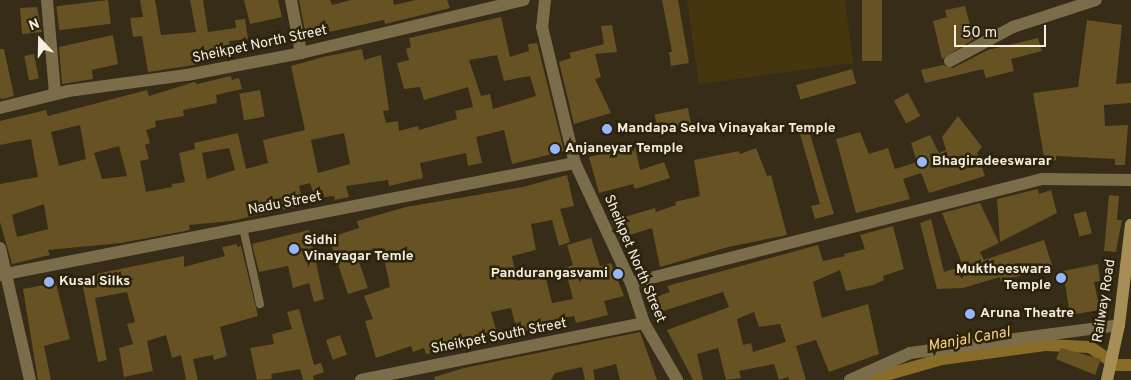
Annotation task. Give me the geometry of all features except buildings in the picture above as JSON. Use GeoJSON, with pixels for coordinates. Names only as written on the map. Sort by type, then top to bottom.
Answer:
{"type":"FeatureCollection","features":[{"type":"Feature","properties":{"kind":"main road","name":"Railway Road"},"geometry":{"type":"LineString","coordinates":[[1107,380],[1120,325],[1131,225]]}},
{"type":"Feature","properties":{"kind":"street"},"geometry":{"type":"LineString","coordinates":[[47,0],[55,94]]}},
{"type":"Feature","properties":{"kind":"street"},"geometry":{"type":"LineString","coordinates":[[291,0],[301,53]]}},
{"type":"Feature","properties":{"kind":"street","name":"Sheikpet North Street"},"geometry":{"type":"LineString","coordinates":[[0,108],[55,94],[187,75],[301,53],[524,0]]}},
{"type":"Feature","properties":{"kind":"street","name":"Sheikpet North Street"},"geometry":{"type":"LineString","coordinates":[[545,0],[542,27],[575,163],[631,283],[644,323],[677,380]]}},
{"type":"Feature","properties":{"kind":"street"},"geometry":{"type":"LineString","coordinates":[[950,61],[1013,27],[1096,0]]}},
{"type":"Feature","properties":{"kind":"street","name":"Nadu Street"},"geometry":{"type":"LineString","coordinates":[[2,274],[575,163]]}},
{"type":"Feature","properties":{"kind":"street"},"geometry":{"type":"LineString","coordinates":[[631,283],[1042,179],[1131,180]]}},
{"type":"Feature","properties":{"kind":"street"},"geometry":{"type":"LineString","coordinates":[[0,248],[2,274],[30,380]]}},
{"type":"Feature","properties":{"kind":"street","name":"Sheikpet South Street"},"geometry":{"type":"LineString","coordinates":[[361,380],[644,323]]}},
{"type":"Feature","properties":{"kind":"street"},"geometry":{"type":"LineString","coordinates":[[850,380],[910,353],[1120,325]]}},
{"type":"Feature","properties":{"kind":"lane"},"geometry":{"type":"LineString","coordinates":[[243,228],[260,304]]}},
{"type":"Feature","properties":{"kind":"shaded area"},"geometry":{"type":"Polygon","coordinates":[[[687,0],[845,0],[853,63],[699,84],[687,0]]]}},
{"type":"Feature","properties":{"kind":"waterway","name":"Manjal Canal"},"geometry":{"type":"LineString","coordinates":[[868,380],[942,359],[1045,345],[1090,347],[1117,365],[1131,365]]}},
{"type":"Feature","properties":{"kind":"place","name":"Mandapa Selva Vinayakar Temple"},"geometry":{"type":"Point","coordinates":[607,129]}},
{"type":"Feature","properties":{"kind":"place","name":"Anjaneyar Temple"},"geometry":{"type":"Point","coordinates":[555,149]}},
{"type":"Feature","properties":{"kind":"place","name":"Bhagiradeeswarar"},"geometry":{"type":"Point","coordinates":[922,162]}},
{"type":"Feature","properties":{"kind":"place","name":"Sidhi Vinayagar Temle"},"geometry":{"type":"Point","coordinates":[294,249]}},
{"type":"Feature","properties":{"kind":"place","name":"Pandurangasvami"},"geometry":{"type":"Point","coordinates":[618,274]}},
{"type":"Feature","properties":{"kind":"place","name":"Muktheeswara Temple"},"geometry":{"type":"Point","coordinates":[1061,278]}},
{"type":"Feature","properties":{"kind":"place","name":"Kusal Silks"},"geometry":{"type":"Point","coordinates":[49,282]}},
{"type":"Feature","properties":{"kind":"place","name":"Aruna Theatre"},"geometry":{"type":"Point","coordinates":[970,314]}}]}
